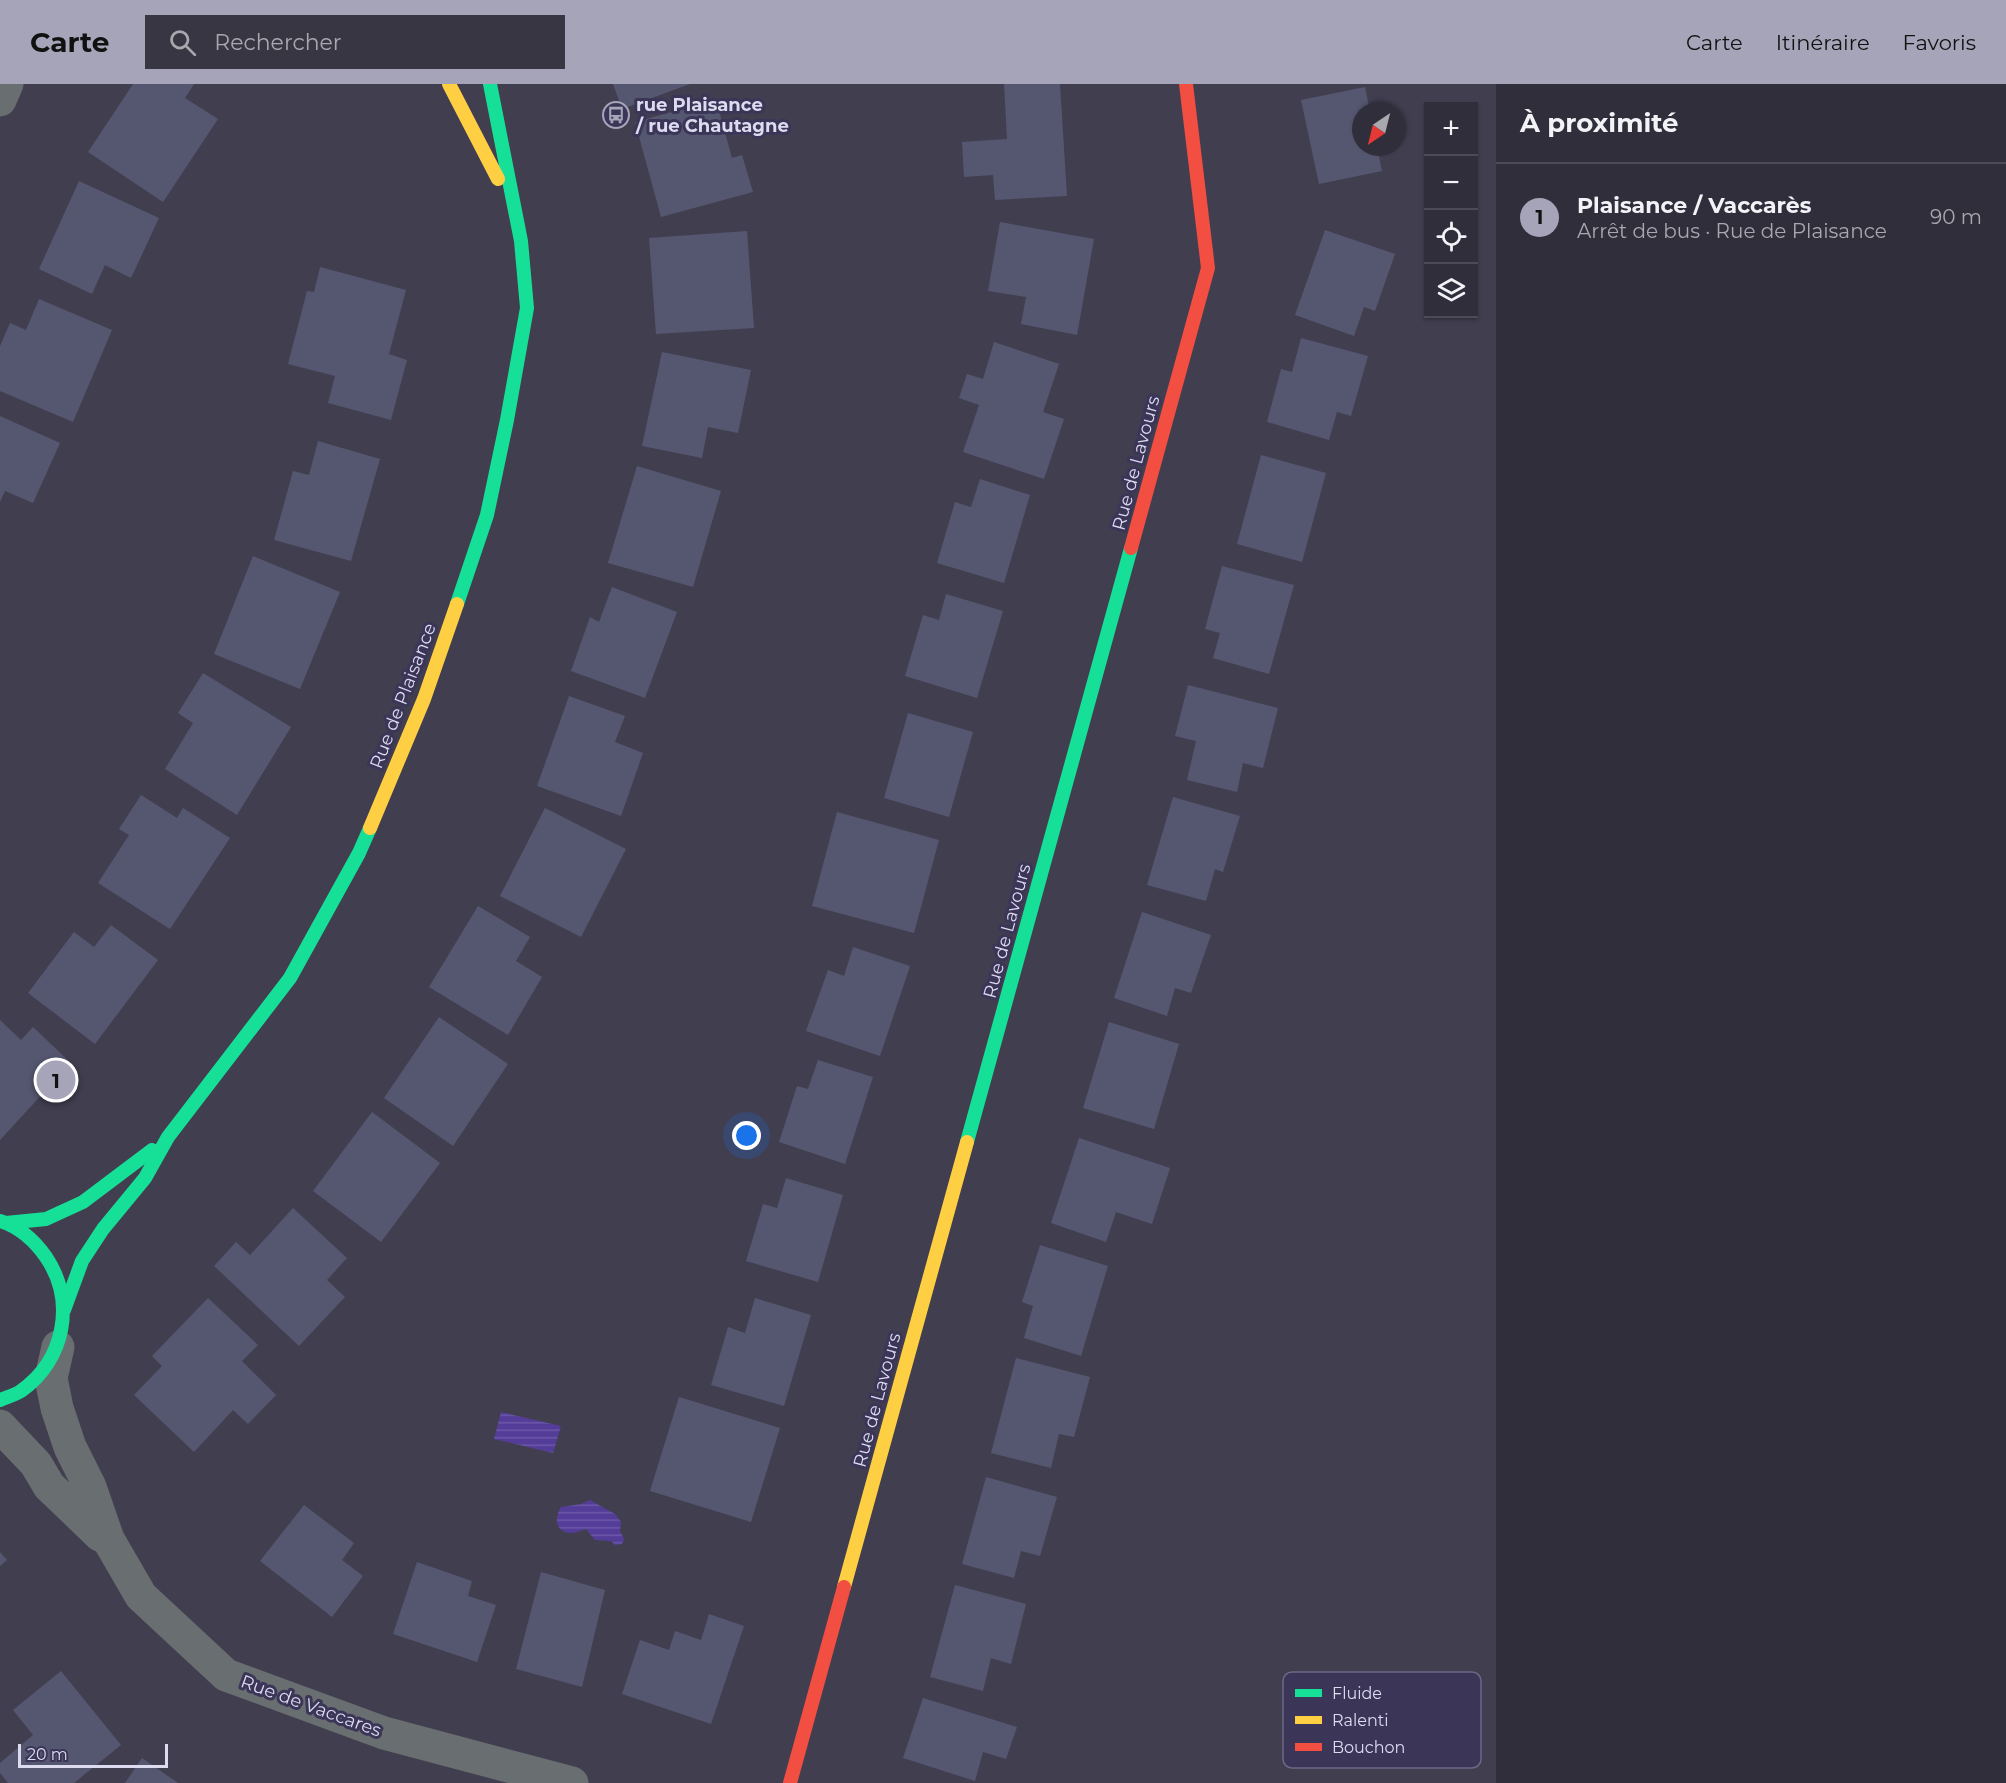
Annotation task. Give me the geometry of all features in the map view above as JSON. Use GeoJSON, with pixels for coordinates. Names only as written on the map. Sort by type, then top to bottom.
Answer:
{"type":"FeatureCollection","features":[{"type":"Feature","properties":{"kind":"street"},"geometry":{"type":"LineString","coordinates":[[0,100],[7,84]]}},
{"type":"Feature","properties":{"kind":"street","name":"Rue de Plaisance"},"geometry":{"type":"LineString","coordinates":[[449,84],[515,213]]}},
{"type":"Feature","properties":{"kind":"street","name":"Rue de Plaisance"},"geometry":{"type":"LineString","coordinates":[[64,1310],[82,1261],[103,1229],[145,1178],[168,1137],[290,978],[359,853],[424,699],[487,515],[527,308],[525,273],[490,84]]}},
{"type":"Feature","properties":{"kind":"street","name":"Rue de Lavours"},"geometry":{"type":"LineString","coordinates":[[790,1783],[1208,268],[1186,84]]}},
{"type":"Feature","properties":{"kind":"street","name":"Rue de Plaisance"},"geometry":{"type":"LineString","coordinates":[[3,1222],[46,1219],[82,1202],[168,1137]]}},
{"type":"Feature","properties":{"kind":"street"},"geometry":{"type":"LineString","coordinates":[[0,1400],[20,1391],[42,1372],[58,1347],[65,1318],[62,1288],[51,1261],[31,1238],[3,1222]]}},
{"type":"Feature","properties":{"kind":"street","name":"Rue de Vaccares"},"geometry":{"type":"LineString","coordinates":[[58,1347],[51,1378],[57,1408],[70,1447],[90,1487],[108,1539],[141,1596],[226,1675],[384,1732],[572,1783]]}},
{"type":"Feature","properties":{"kind":"street","name":"Rue de Vaccares"},"geometry":{"type":"LineString","coordinates":[[0,1426],[36,1464],[49,1485],[100,1535],[108,1539]]}},
{"type":"Feature","properties":{"kind":"shaded area"},"geometry":{"type":"Polygon","coordinates":[[[501,1412],[561,1426],[553,1453],[494,1439],[501,1412]]]}},
{"type":"Feature","properties":{"kind":"shaded area"},"geometry":{"type":"Polygon","coordinates":[[[590,1500],[615,1514],[621,1522],[620,1531],[624,1539],[622,1544],[615,1545],[611,1541],[595,1540],[586,1529],[571,1533],[559,1527],[557,1516],[561,1507],[590,1500]]]}},
{"type":"Feature","properties":{"kind":"building"},"geometry":{"type":"Polygon","coordinates":[[[133,84],[194,84],[185,98],[218,119],[163,202],[88,152],[133,84]]]}},
{"type":"Feature","properties":{"kind":"building"},"geometry":{"type":"Polygon","coordinates":[[[613,84],[690,84],[622,109],[613,84]]]}},
{"type":"Feature","properties":{"kind":"building"},"geometry":{"type":"Polygon","coordinates":[[[1004,84],[1060,84],[1067,196],[995,200],[993,175],[964,177],[962,142],[1007,139],[1004,84]]]}},
{"type":"Feature","properties":{"kind":"building"},"geometry":{"type":"Polygon","coordinates":[[[1365,87],[1368,102],[1352,102],[1352,156],[1379,156],[1382,171],[1319,184],[1301,100],[1365,87]]]}},
{"type":"Feature","properties":{"kind":"building"},"geometry":{"type":"Polygon","coordinates":[[[716,100],[732,158],[742,155],[753,192],[661,217],[635,122],[716,100]]]}},
{"type":"Feature","properties":{"kind":"building"},"geometry":{"type":"Polygon","coordinates":[[[79,181],[159,218],[131,278],[105,265],[92,294],[39,269],[79,181]]]}},
{"type":"Feature","properties":{"kind":"building"},"geometry":{"type":"Polygon","coordinates":[[[1000,222],[1094,239],[1077,335],[1021,324],[1026,297],[988,291],[1000,222]]]}},
{"type":"Feature","properties":{"kind":"building"},"geometry":{"type":"Polygon","coordinates":[[[1325,230],[1395,254],[1375,311],[1364,307],[1354,336],[1295,315],[1325,230]]]}},
{"type":"Feature","properties":{"kind":"building"},"geometry":{"type":"Polygon","coordinates":[[[747,231],[754,328],[656,334],[649,238],[747,231]]]}},
{"type":"Feature","properties":{"kind":"building"},"geometry":{"type":"Polygon","coordinates":[[[320,267],[406,290],[389,354],[407,360],[391,420],[328,403],[335,376],[288,364],[307,291],[314,292],[320,267]]]}},
{"type":"Feature","properties":{"kind":"building"},"geometry":{"type":"Polygon","coordinates":[[[39,299],[112,330],[73,422],[0,391],[0,346],[10,323],[26,330],[39,299]]]}},
{"type":"Feature","properties":{"kind":"building"},"geometry":{"type":"Polygon","coordinates":[[[1301,338],[1368,356],[1351,416],[1337,412],[1329,440],[1267,422],[1281,369],[1292,372],[1301,338]]]}},
{"type":"Feature","properties":{"kind":"building"},"geometry":{"type":"Polygon","coordinates":[[[994,342],[1059,364],[1043,412],[1064,419],[1044,479],[963,452],[979,405],[959,398],[967,374],[983,379],[994,342]]]}},
{"type":"Feature","properties":{"kind":"building"},"geometry":{"type":"Polygon","coordinates":[[[662,352],[751,370],[738,433],[708,427],[702,458],[642,446],[662,352]]]}},
{"type":"Feature","properties":{"kind":"building"},"geometry":{"type":"Polygon","coordinates":[[[0,416],[60,443],[33,503],[5,491],[0,502],[0,416]]]}},
{"type":"Feature","properties":{"kind":"building"},"geometry":{"type":"Polygon","coordinates":[[[318,441],[380,459],[351,561],[274,540],[293,471],[309,475],[318,441]]]}},
{"type":"Feature","properties":{"kind":"building"},"geometry":{"type":"Polygon","coordinates":[[[1261,455],[1326,473],[1302,562],[1237,544],[1261,455]]]}},
{"type":"Feature","properties":{"kind":"building"},"geometry":{"type":"Polygon","coordinates":[[[637,466],[721,491],[693,587],[608,563],[637,466]]]}},
{"type":"Feature","properties":{"kind":"building"},"geometry":{"type":"Polygon","coordinates":[[[980,479],[1030,495],[1004,583],[937,563],[955,502],[971,507],[980,479]]]}},
{"type":"Feature","properties":{"kind":"building"},"geometry":{"type":"Polygon","coordinates":[[[253,556],[340,592],[300,689],[214,654],[253,556]]]}},
{"type":"Feature","properties":{"kind":"building"},"geometry":{"type":"Polygon","coordinates":[[[1222,566],[1294,585],[1269,674],[1213,658],[1220,633],[1205,629],[1222,566]]]}},
{"type":"Feature","properties":{"kind":"building"},"geometry":{"type":"Polygon","coordinates":[[[612,587],[677,612],[645,698],[571,671],[590,617],[599,622],[612,587]]]}},
{"type":"Feature","properties":{"kind":"building"},"geometry":{"type":"Polygon","coordinates":[[[946,594],[1003,611],[977,698],[905,676],[923,615],[939,620],[946,594]]]}},
{"type":"Feature","properties":{"kind":"building"},"geometry":{"type":"Polygon","coordinates":[[[203,673],[291,727],[237,815],[165,769],[193,723],[178,713],[203,673]]]}},
{"type":"Feature","properties":{"kind":"building"},"geometry":{"type":"Polygon","coordinates":[[[1188,685],[1278,708],[1263,768],[1243,763],[1237,792],[1187,780],[1196,741],[1175,736],[1188,685]]]}},
{"type":"Feature","properties":{"kind":"building"},"geometry":{"type":"Polygon","coordinates":[[[569,696],[625,716],[615,742],[643,753],[621,816],[537,786],[569,696]]]}},
{"type":"Feature","properties":{"kind":"building"},"geometry":{"type":"Polygon","coordinates":[[[908,713],[973,732],[949,817],[884,798],[908,713]]]}},
{"type":"Feature","properties":{"kind":"building"},"geometry":{"type":"Polygon","coordinates":[[[141,795],[177,818],[183,808],[230,838],[170,929],[98,883],[129,835],[119,829],[141,795]]]}},
{"type":"Feature","properties":{"kind":"building"},"geometry":{"type":"Polygon","coordinates":[[[1173,797],[1240,816],[1223,872],[1215,869],[1206,901],[1147,885],[1173,797]]]}},
{"type":"Feature","properties":{"kind":"building"},"geometry":{"type":"Polygon","coordinates":[[[545,808],[626,849],[581,937],[500,896],[545,808]]]}},
{"type":"Feature","properties":{"kind":"building"},"geometry":{"type":"Polygon","coordinates":[[[837,812],[939,840],[914,933],[812,906],[837,812]]]}},
{"type":"Feature","properties":{"kind":"building"},"geometry":{"type":"Polygon","coordinates":[[[478,906],[530,937],[516,961],[542,977],[508,1035],[429,987],[478,906]]]}},
{"type":"Feature","properties":{"kind":"building"},"geometry":{"type":"Polygon","coordinates":[[[1142,912],[1211,935],[1191,993],[1175,988],[1167,1016],[1114,998],[1142,912]]]}},
{"type":"Feature","properties":{"kind":"building"},"geometry":{"type":"Polygon","coordinates":[[[111,925],[158,960],[95,1044],[28,993],[74,932],[94,947],[111,925]]]}},
{"type":"Feature","properties":{"kind":"building"},"geometry":{"type":"Polygon","coordinates":[[[853,947],[910,966],[880,1056],[806,1031],[828,970],[844,976],[853,947]]]}},
{"type":"Feature","properties":{"kind":"building"},"geometry":{"type":"Polygon","coordinates":[[[439,1017],[508,1064],[453,1146],[384,1098],[439,1017]]]}},
{"type":"Feature","properties":{"kind":"building"},"geometry":{"type":"Polygon","coordinates":[[[0,1020],[21,1040],[33,1027],[71,1063],[0,1140],[0,1020]]]}},
{"type":"Feature","properties":{"kind":"building"},"geometry":{"type":"Polygon","coordinates":[[[1109,1022],[1179,1044],[1154,1129],[1083,1108],[1109,1022]]]}},
{"type":"Feature","properties":{"kind":"building"},"geometry":{"type":"Polygon","coordinates":[[[818,1060],[873,1077],[845,1164],[779,1142],[797,1086],[808,1089],[818,1060]]]}},
{"type":"Feature","properties":{"kind":"building"},"geometry":{"type":"Polygon","coordinates":[[[372,1112],[440,1163],[381,1242],[313,1191],[372,1112]]]}},
{"type":"Feature","properties":{"kind":"building"},"geometry":{"type":"Polygon","coordinates":[[[1079,1138],[1170,1168],[1152,1224],[1116,1212],[1106,1242],[1051,1223],[1079,1138]]]}},
{"type":"Feature","properties":{"kind":"building"},"geometry":{"type":"Polygon","coordinates":[[[786,1178],[843,1195],[818,1282],[746,1261],[763,1204],[777,1208],[786,1178]]]}},
{"type":"Feature","properties":{"kind":"building"},"geometry":{"type":"Polygon","coordinates":[[[293,1208],[347,1258],[327,1280],[345,1297],[299,1346],[214,1266],[236,1242],[250,1255],[293,1208]]]}},
{"type":"Feature","properties":{"kind":"building"},"geometry":{"type":"Polygon","coordinates":[[[1040,1245],[1108,1266],[1081,1356],[1024,1338],[1033,1306],[1022,1302],[1040,1245]]]}},
{"type":"Feature","properties":{"kind":"building"},"geometry":{"type":"Polygon","coordinates":[[[208,1298],[258,1345],[242,1361],[276,1395],[248,1424],[233,1410],[194,1452],[134,1395],[162,1366],[152,1356],[208,1298]]]}},
{"type":"Feature","properties":{"kind":"building"},"geometry":{"type":"Polygon","coordinates":[[[755,1298],[811,1315],[784,1406],[711,1385],[728,1327],[745,1333],[755,1298]]]}},
{"type":"Feature","properties":{"kind":"building"},"geometry":{"type":"Polygon","coordinates":[[[1016,1358],[1090,1377],[1074,1437],[1059,1434],[1051,1468],[991,1453],[1016,1358]]]}},
{"type":"Feature","properties":{"kind":"building"},"geometry":{"type":"Polygon","coordinates":[[[679,1397],[780,1428],[751,1522],[650,1491],[679,1397]]]}},
{"type":"Feature","properties":{"kind":"building"},"geometry":{"type":"Polygon","coordinates":[[[986,1477],[1057,1497],[1040,1556],[1021,1551],[1014,1578],[962,1564],[986,1477]]]}},
{"type":"Feature","properties":{"kind":"building"},"geometry":{"type":"Polygon","coordinates":[[[304,1505],[354,1543],[342,1560],[363,1576],[332,1617],[260,1561],[304,1505]]]}},
{"type":"Feature","properties":{"kind":"building"},"geometry":{"type":"Polygon","coordinates":[[[0,1552],[7,1560],[0,1566],[0,1552]]]}},
{"type":"Feature","properties":{"kind":"building"},"geometry":{"type":"Polygon","coordinates":[[[417,1562],[472,1581],[468,1596],[496,1605],[477,1662],[393,1634],[417,1562]]]}},
{"type":"Feature","properties":{"kind":"building"},"geometry":{"type":"Polygon","coordinates":[[[541,1572],[605,1590],[582,1687],[516,1669],[541,1572]]]}},
{"type":"Feature","properties":{"kind":"building"},"geometry":{"type":"Polygon","coordinates":[[[955,1585],[1026,1604],[1011,1664],[991,1658],[983,1691],[930,1677],[955,1585]]]}},
{"type":"Feature","properties":{"kind":"building"},"geometry":{"type":"Polygon","coordinates":[[[709,1614],[744,1626],[711,1724],[622,1694],[640,1640],[669,1650],[675,1631],[701,1640],[709,1614]]]}},
{"type":"Feature","properties":{"kind":"building"},"geometry":{"type":"Polygon","coordinates":[[[61,1671],[121,1745],[74,1783],[8,1783],[0,1773],[0,1763],[33,1735],[13,1710],[61,1671]]]}},
{"type":"Feature","properties":{"kind":"building"},"geometry":{"type":"Polygon","coordinates":[[[923,1698],[1017,1727],[1006,1759],[983,1752],[975,1781],[903,1758],[923,1698]]]}},
{"type":"Feature","properties":{"kind":"building"},"geometry":{"type":"Polygon","coordinates":[[[142,1758],[178,1783],[125,1783],[142,1758]]]}},
{"type":"Feature","properties":{"kind":"traffic: fast"},"geometry":{"type":"LineString","coordinates":[[457,604],[487,515],[527,308],[521,241],[490,84]]}},
{"type":"Feature","properties":{"kind":"traffic: fast"},"geometry":{"type":"LineString","coordinates":[[967,1142],[1131,548]]}},
{"type":"Feature","properties":{"kind":"traffic: fast"},"geometry":{"type":"LineString","coordinates":[[64,1310],[82,1261],[103,1229],[145,1178],[168,1137],[290,978],[359,853],[370,828]]}},
{"type":"Feature","properties":{"kind":"traffic: fast"},"geometry":{"type":"LineString","coordinates":[[6,1223],[46,1219],[83,1202],[152,1150]]}},
{"type":"Feature","properties":{"kind":"traffic: fast"},"geometry":{"type":"LineString","coordinates":[[0,1221],[26,1235],[46,1257],[61,1292],[63,1311],[56,1347],[48,1363],[21,1391],[0,1400]]}},
{"type":"Feature","properties":{"kind":"traffic: slow"},"geometry":{"type":"LineString","coordinates":[[449,84],[498,179]]}},
{"type":"Feature","properties":{"kind":"traffic: slow"},"geometry":{"type":"LineString","coordinates":[[370,828],[424,699],[457,604]]}},
{"type":"Feature","properties":{"kind":"traffic: slow"},"geometry":{"type":"LineString","coordinates":[[844,1587],[967,1142]]}},
{"type":"Feature","properties":{"kind":"traffic: jam"},"geometry":{"type":"LineString","coordinates":[[1131,548],[1208,268],[1186,84]]}},
{"type":"Feature","properties":{"kind":"traffic: jam"},"geometry":{"type":"LineString","coordinates":[[790,1783],[844,1587]]}},
{"type":"Feature","properties":{"kind":"place","name":"rue Plaisance / rue Chautagne"},"geometry":{"type":"Point","coordinates":[616,115]}},
{"type":"Feature","properties":{"kind":"place","name":"Plaisance / Vaccarès"},"geometry":{"type":"Point","coordinates":[56,1080]}}]}
